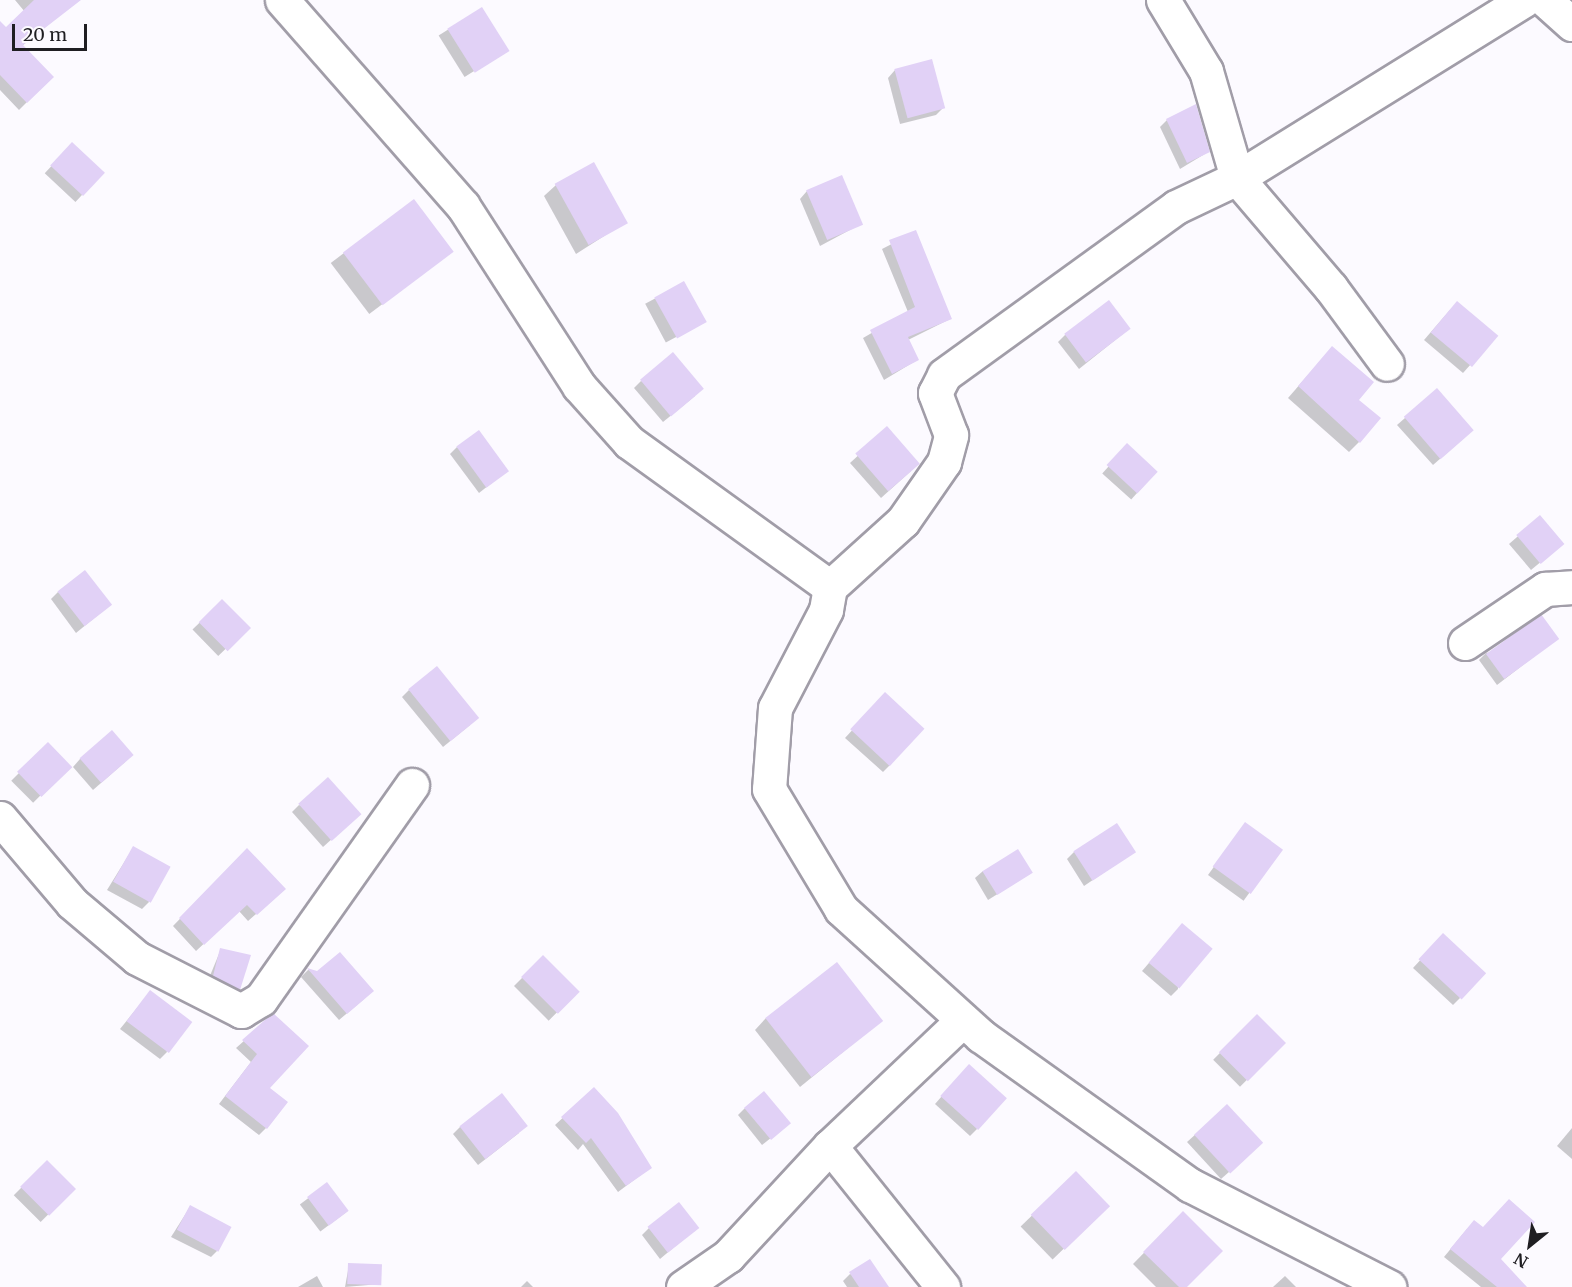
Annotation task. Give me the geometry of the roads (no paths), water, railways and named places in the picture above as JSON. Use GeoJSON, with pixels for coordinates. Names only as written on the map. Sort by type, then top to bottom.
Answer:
{"type":"FeatureCollection","features":[{"type":"Feature","properties":{"kind":"street"},"geometry":{"type":"LineString","coordinates":[[282,0],[366,89],[463,206],[579,386],[628,442],[830,587]]}},
{"type":"Feature","properties":{"kind":"street"},"geometry":{"type":"LineString","coordinates":[[1163,0],[1206,71],[1237,178],[1331,288],[1387,364]]}},
{"type":"Feature","properties":{"kind":"street"},"geometry":{"type":"LineString","coordinates":[[1389,1287],[1190,1185],[963,1020],[841,909],[769,789],[774,708],[826,610],[830,587],[903,521],[944,462],[951,435],[935,393],[944,375],[1176,207],[1237,178],[1524,0]]}},
{"type":"Feature","properties":{"kind":"street"},"geometry":{"type":"LineString","coordinates":[[1545,0],[1572,24]]}},
{"type":"Feature","properties":{"kind":"street"},"geometry":{"type":"LineString","coordinates":[[1465,643],[1545,589],[1572,587]]}},
{"type":"Feature","properties":{"kind":"street"},"geometry":{"type":"LineString","coordinates":[[0,818],[72,903],[137,958],[241,1011],[261,999],[412,784]]}},
{"type":"Feature","properties":{"kind":"street"},"geometry":{"type":"LineString","coordinates":[[683,1287],[728,1256],[830,1146],[963,1020]]}},
{"type":"Feature","properties":{"kind":"street"},"geometry":{"type":"LineString","coordinates":[[830,1146],[943,1287]]}}]}
